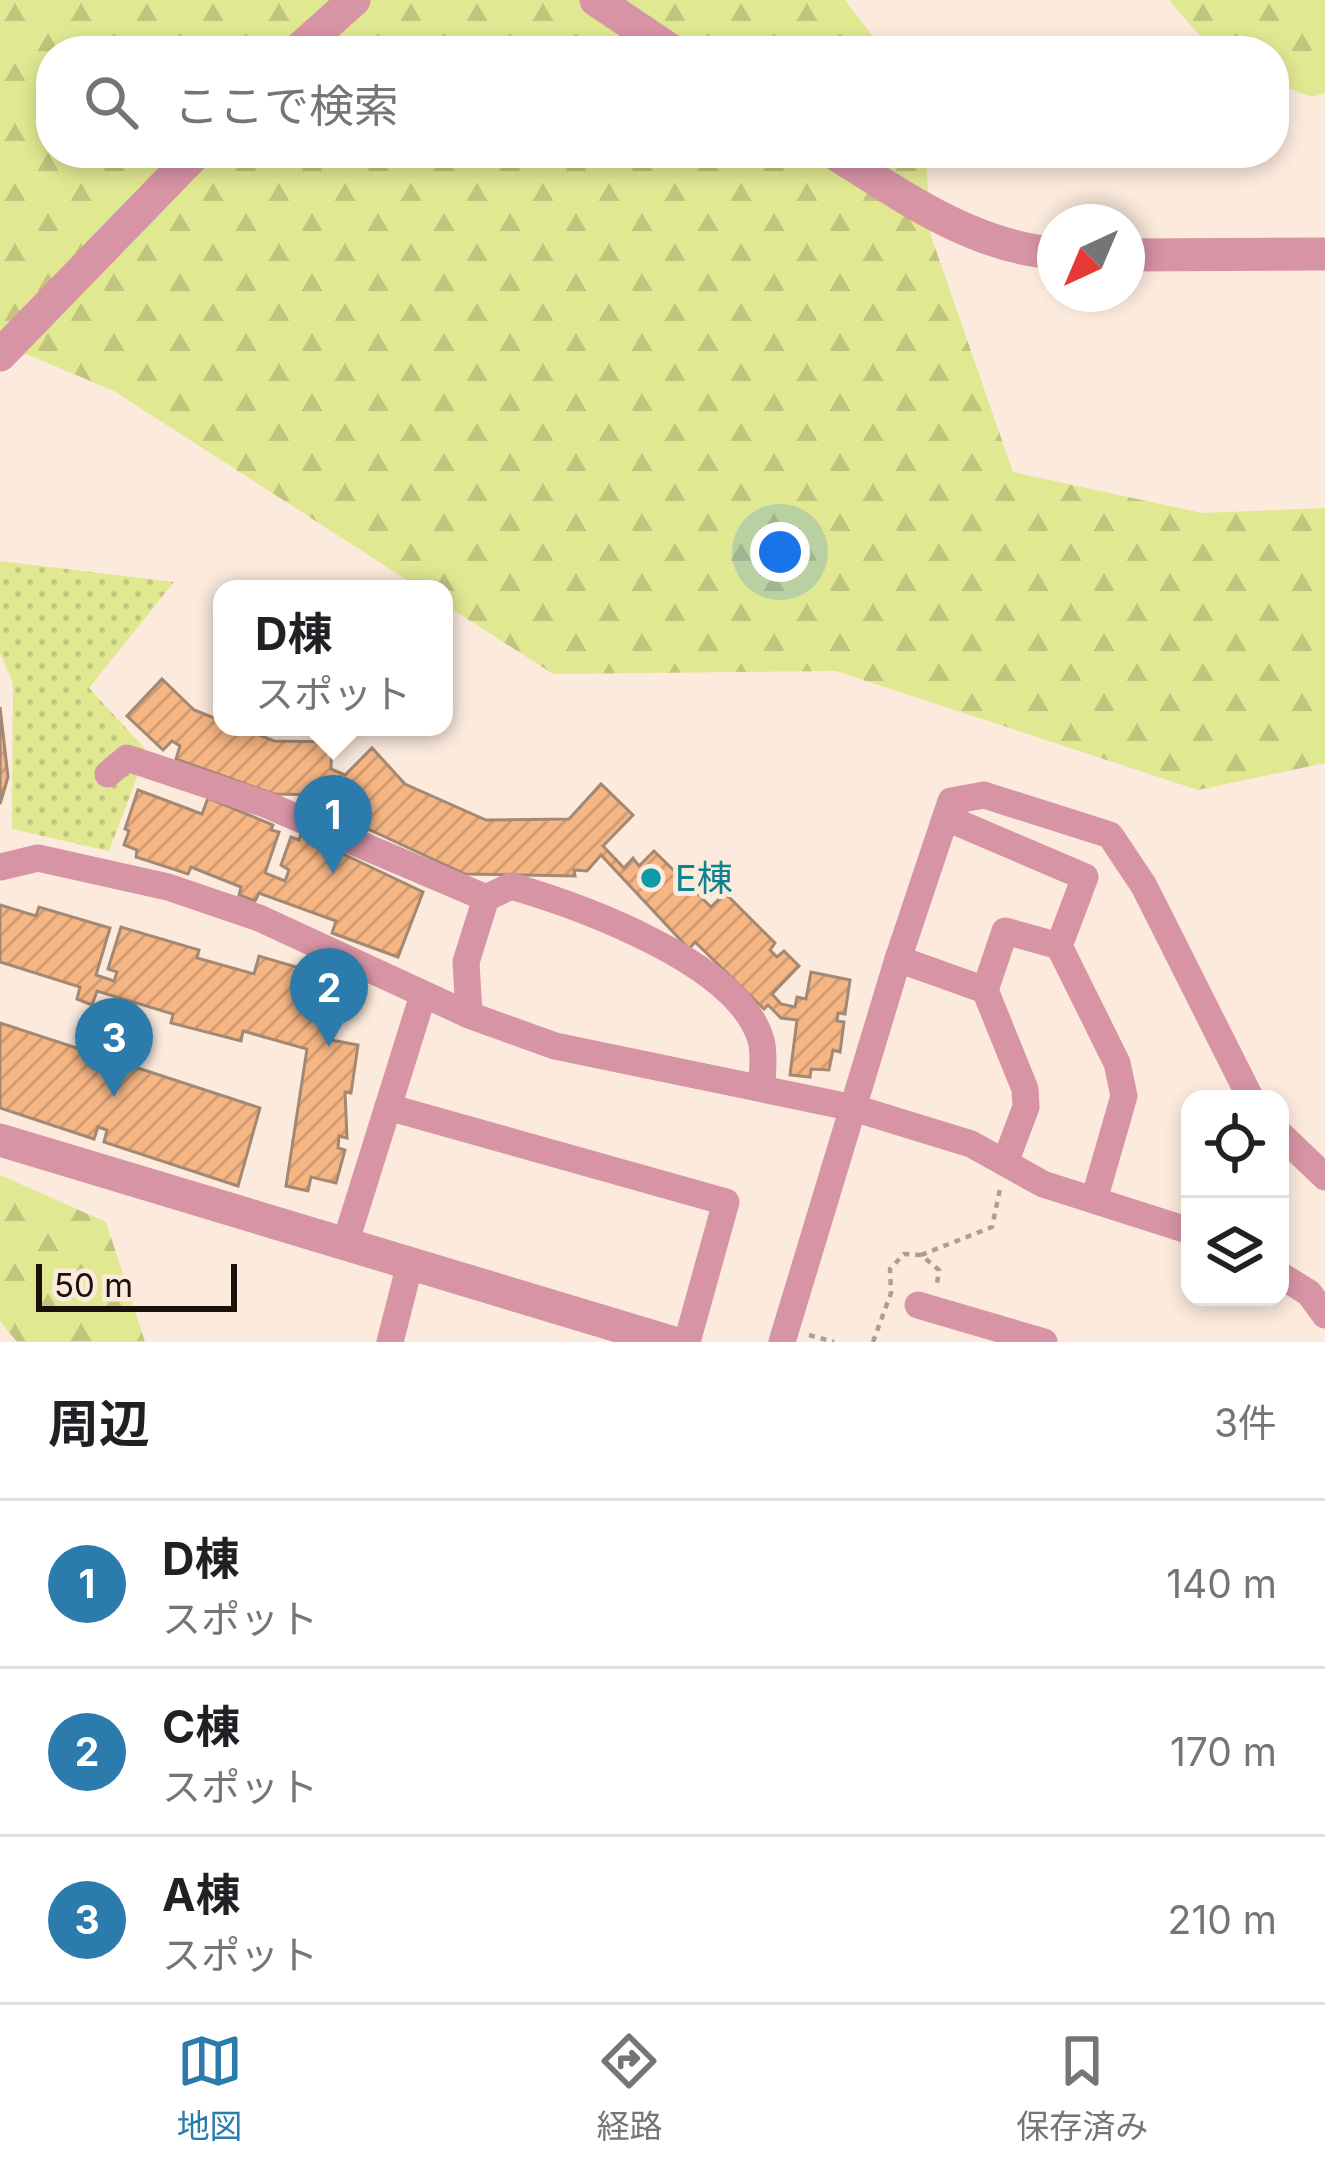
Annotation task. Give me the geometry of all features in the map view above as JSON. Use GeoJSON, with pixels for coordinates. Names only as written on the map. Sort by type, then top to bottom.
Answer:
{"type":"FeatureCollection","features":[{"type":"Feature","properties":{"kind":"street"},"geometry":{"type":"LineString","coordinates":[[314,36],[354,0]]}},
{"type":"Feature","properties":{"kind":"street"},"geometry":{"type":"LineString","coordinates":[[596,0],[650,36]]}},
{"type":"Feature","properties":{"kind":"street"},"geometry":{"type":"LineString","coordinates":[[0,355],[181,168]]}},
{"type":"Feature","properties":{"kind":"street"},"geometry":{"type":"LineString","coordinates":[[858,168],[939,219],[1037,252]]}},
{"type":"Feature","properties":{"kind":"street"},"geometry":{"type":"LineString","coordinates":[[1145,256],[1325,254]]}},
{"type":"Feature","properties":{"kind":"street"},"geometry":{"type":"LineString","coordinates":[[108,774],[127,758],[265,804],[486,898]]}},
{"type":"Feature","properties":{"kind":"street"},"geometry":{"type":"LineString","coordinates":[[782,1342],[951,801],[984,795],[1110,835],[1144,886],[1246,1090]]}},
{"type":"Feature","properties":{"kind":"street"},"geometry":{"type":"LineString","coordinates":[[947,818],[1084,877],[1059,946],[1118,1064],[1124,1096],[1094,1200]]}},
{"type":"Feature","properties":{"kind":"street"},"geometry":{"type":"LineString","coordinates":[[0,867],[38,858],[168,887],[259,918],[469,1016],[555,1046],[854,1108],[1006,1160],[1043,1184],[1181,1228]]}},
{"type":"Feature","properties":{"kind":"street"},"geometry":{"type":"LineString","coordinates":[[469,1016],[466,962],[486,898],[511,886],[575,904],[692,960],[751,1019],[762,1042],[762,1088]]}},
{"type":"Feature","properties":{"kind":"street"},"geometry":{"type":"LineString","coordinates":[[1006,1160],[1026,1107],[1025,1089],[985,990],[1006,931],[1059,946]]}},
{"type":"Feature","properties":{"kind":"street"},"geometry":{"type":"LineString","coordinates":[[898,959],[985,990]]}},
{"type":"Feature","properties":{"kind":"street"},"geometry":{"type":"LineString","coordinates":[[345,1244],[424,995]]}},
{"type":"Feature","properties":{"kind":"street"},"geometry":{"type":"LineString","coordinates":[[388,1107],[726,1202],[687,1342]]}},
{"type":"Feature","properties":{"kind":"street"},"geometry":{"type":"LineString","coordinates":[[0,1140],[671,1342]]}},
{"type":"Feature","properties":{"kind":"street"},"geometry":{"type":"LineString","coordinates":[[1289,1143],[1325,1178]]}},
{"type":"Feature","properties":{"kind":"street"},"geometry":{"type":"LineString","coordinates":[[390,1342],[410,1264]]}},
{"type":"Feature","properties":{"kind":"street"},"geometry":{"type":"LineString","coordinates":[[1289,1281],[1309,1293],[1325,1316]]}},
{"type":"Feature","properties":{"kind":"street"},"geometry":{"type":"LineString","coordinates":[[918,1305],[1044,1342]]}},
{"type":"Feature","properties":{"kind":"path"},"geometry":{"type":"LineString","coordinates":[[921,1255],[992,1227],[1006,1160]]}},
{"type":"Feature","properties":{"kind":"path"},"geometry":{"type":"LineString","coordinates":[[873,1342],[890,1294]]}},
{"type":"Feature","properties":{"kind":"green space"},"geometry":{"type":"Polygon","coordinates":[[[0,0],[845,0],[873,36],[36,36],[36,168],[927,168],[930,233],[1013,472],[1202,513],[1325,508],[1325,763],[1198,790],[836,671],[553,674],[453,610],[453,580],[407,580],[114,391],[0,343],[0,0]]]}},
{"type":"Feature","properties":{"kind":"green space"},"geometry":{"type":"Polygon","coordinates":[[[1169,0],[1325,0],[1325,93],[1312,97],[1289,89],[1289,36],[1200,36],[1169,0]]]}},
{"type":"Feature","properties":{"kind":"green space"},"geometry":{"type":"Polygon","coordinates":[[[0,561],[174,582],[89,688],[147,751],[109,851],[12,829],[13,683],[0,653],[0,561]]]}},
{"type":"Feature","properties":{"kind":"green space"},"geometry":{"type":"Polygon","coordinates":[[[0,1175],[106,1222],[145,1342],[17,1342],[0,1321],[0,1175]]]}},
{"type":"Feature","properties":{"kind":"building","name":"E棟"},"geometry":{"type":"Polygon","coordinates":[[[162,679],[194,710],[213,717],[213,736],[332,742],[331,769],[345,775],[372,748],[405,784],[486,820],[569,819],[601,784],[633,815],[603,846],[624,868],[633,858],[639,866],[654,851],[711,907],[725,893],[775,943],[770,950],[777,957],[784,951],[799,966],[772,994],[781,1004],[795,1007],[797,997],[806,999],[811,972],[850,980],[845,1014],[838,1013],[837,1021],[844,1022],[840,1052],[833,1050],[829,1070],[811,1069],[810,1077],[790,1075],[797,1020],[781,1018],[768,1005],[764,1009],[695,942],[689,949],[601,855],[587,871],[574,870],[575,876],[465,874],[366,828],[333,790],[328,795],[274,794],[176,759],[180,746],[172,741],[163,750],[127,716],[162,679]]]}},
{"type":"Feature","properties":{"kind":"building"},"geometry":{"type":"Polygon","coordinates":[[[0,707],[8,777],[0,804],[0,707]]]}},
{"type":"Feature","properties":{"kind":"building"},"geometry":{"type":"Polygon","coordinates":[[[138,790],[202,814],[208,798],[273,825],[271,830],[279,832],[265,873],[285,881],[289,870],[281,865],[291,837],[299,840],[301,834],[423,892],[398,957],[332,933],[336,921],[259,893],[255,901],[239,895],[241,887],[191,867],[188,874],[136,857],[137,850],[124,845],[138,790]]]}},
{"type":"Feature","properties":{"kind":"building"},"geometry":{"type":"Polygon","coordinates":[[[0,905],[36,916],[39,907],[110,928],[96,975],[114,981],[117,972],[108,969],[121,927],[199,950],[197,958],[254,974],[259,956],[337,979],[330,1005],[340,1008],[331,1040],[358,1045],[351,1093],[345,1092],[347,1138],[339,1136],[338,1148],[345,1150],[336,1183],[311,1177],[308,1191],[286,1186],[307,1049],[243,1031],[241,1041],[171,1023],[173,1014],[97,991],[92,1005],[77,999],[80,987],[0,962],[0,905]]]}},
{"type":"Feature","properties":{"kind":"building"},"geometry":{"type":"Polygon","coordinates":[[[0,1023],[260,1108],[238,1186],[104,1142],[107,1130],[98,1127],[94,1139],[0,1108],[0,1023]]]}},
{"type":"Feature","properties":{"kind":"place","name":"D棟"},"geometry":{"type":"Point","coordinates":[333,874]}},
{"type":"Feature","properties":{"kind":"place","name":"E棟"},"geometry":{"type":"Point","coordinates":[651,878]}},
{"type":"Feature","properties":{"kind":"place","name":"C棟"},"geometry":{"type":"Point","coordinates":[329,1047]}},
{"type":"Feature","properties":{"kind":"place","name":"A棟"},"geometry":{"type":"Point","coordinates":[114,1097]}}]}
